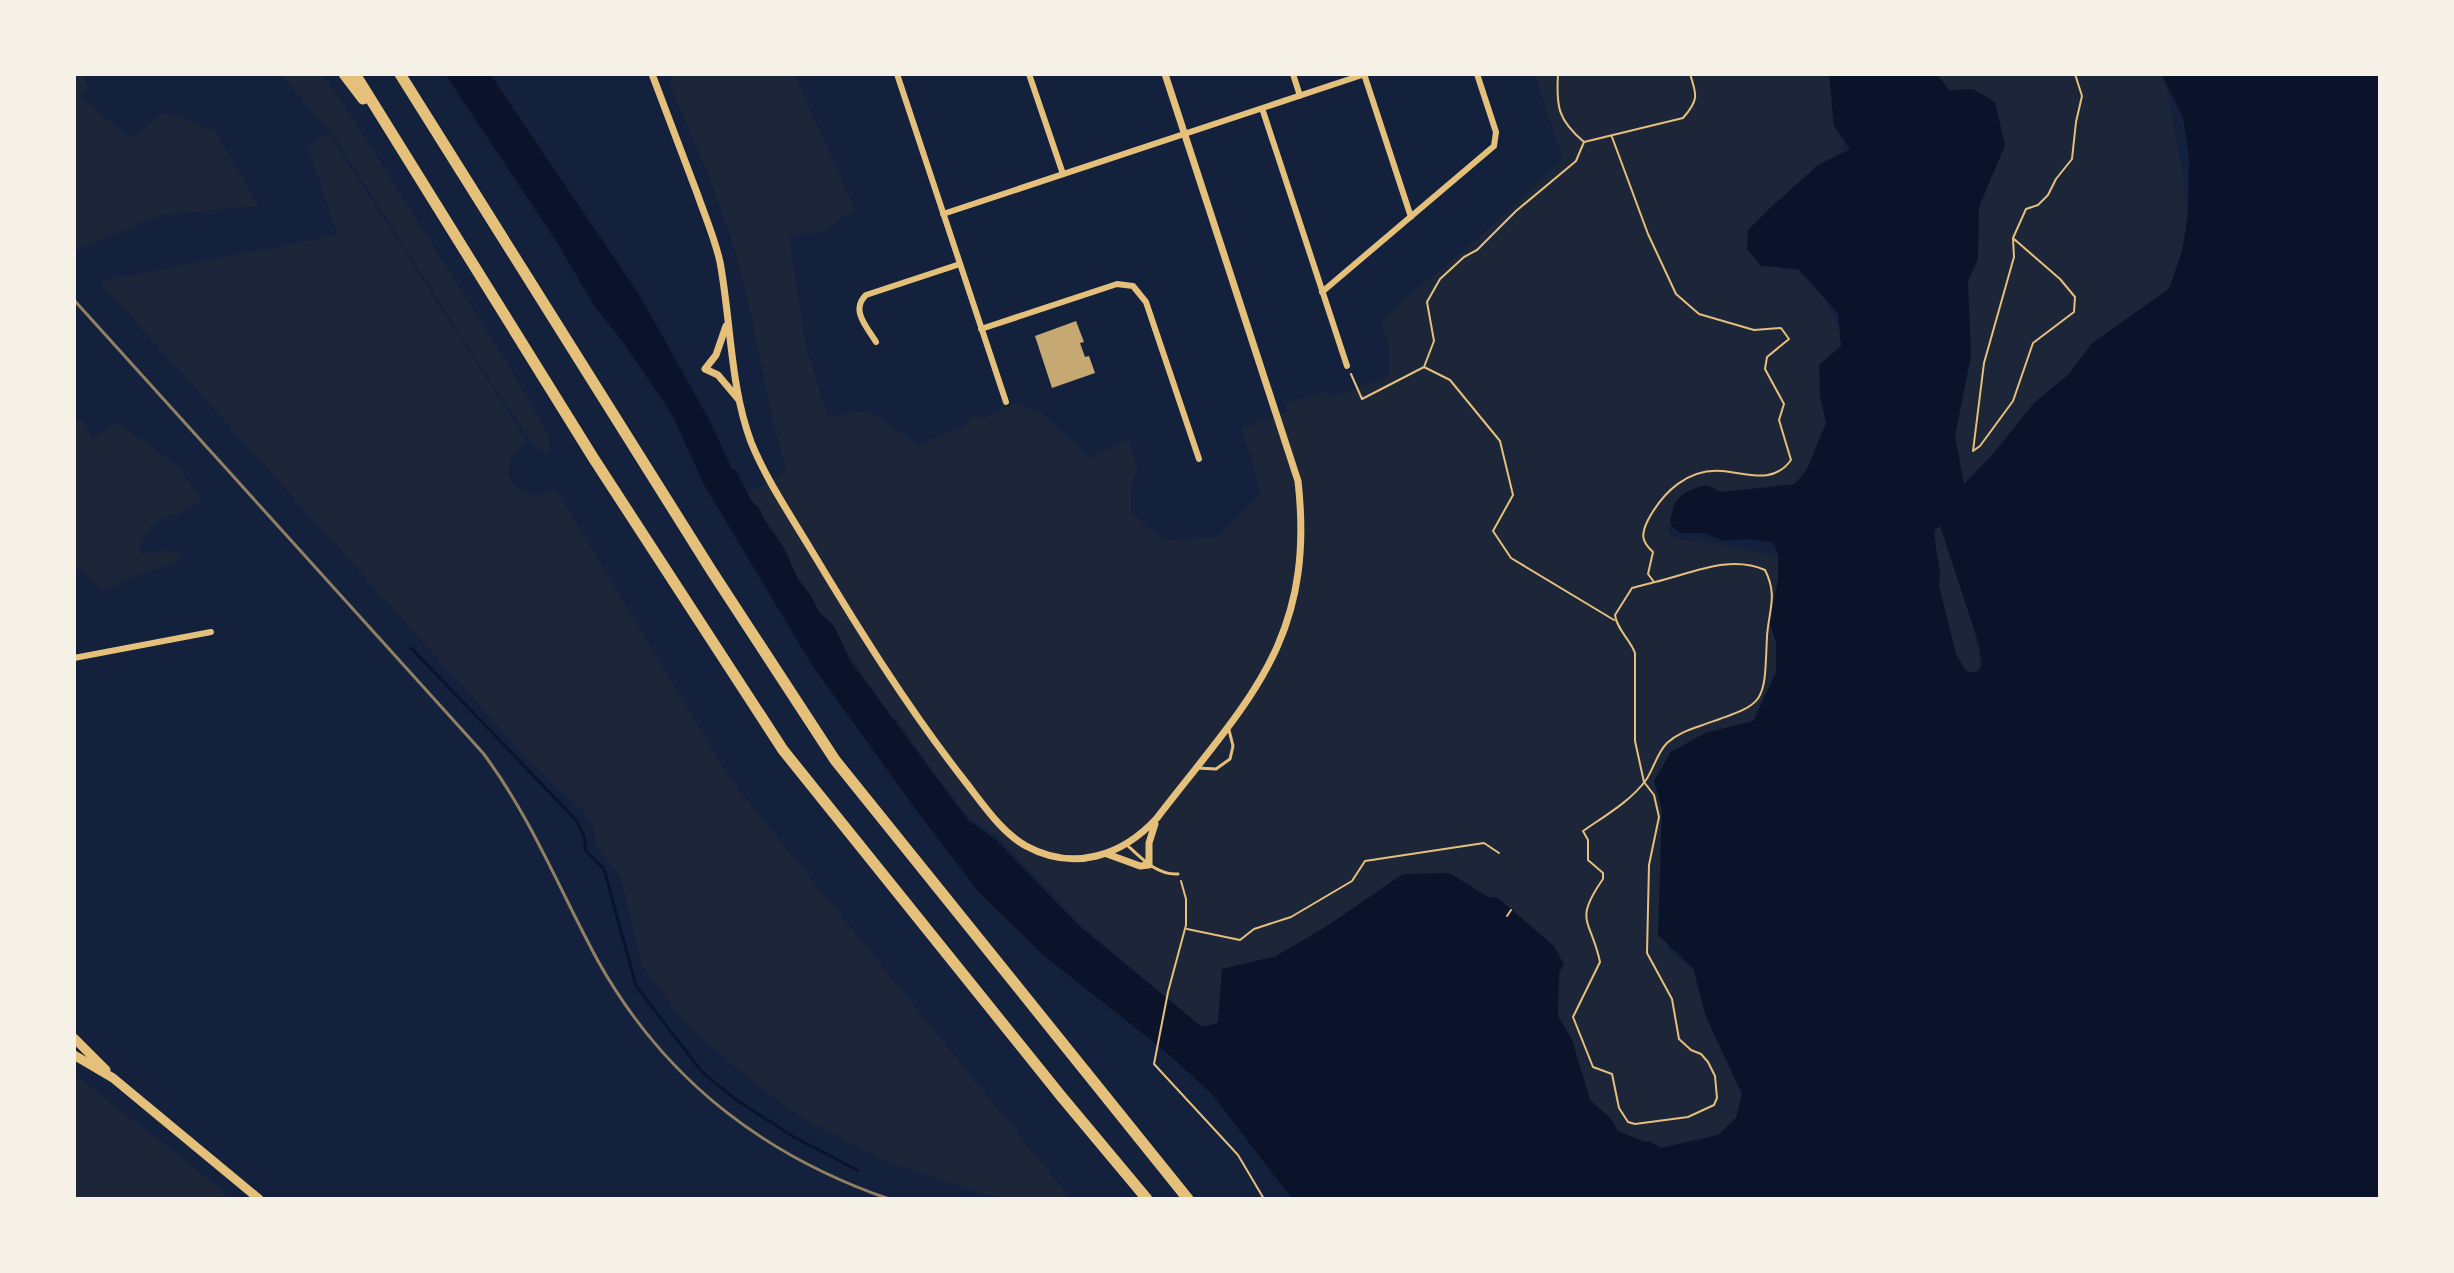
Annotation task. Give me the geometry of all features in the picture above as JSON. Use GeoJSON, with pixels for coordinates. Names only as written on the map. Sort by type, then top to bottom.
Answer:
{"type":"FeatureCollection","features":[{"type":"Feature","properties":{"kind":"highway"},"geometry":{"type":"LineString","coordinates":[[344,74],[395,140]]}},
{"type":"Feature","properties":{"kind":"highway"},"geometry":{"type":"LineString","coordinates":[[355,74],[575,429],[783,750],[1147,1199]]}},
{"type":"Feature","properties":{"kind":"highway"},"geometry":{"type":"LineString","coordinates":[[400,74],[627,437],[835,760],[1188,1199]]}},
{"type":"Feature","properties":{"kind":"main road"},"geometry":{"type":"LineString","coordinates":[[74,1038],[113,1078],[259,1199]]}},
{"type":"Feature","properties":{"kind":"main road"},"geometry":{"type":"LineString","coordinates":[[74,1055],[113,1078]]}},
{"type":"Feature","properties":{"kind":"street"},"geometry":{"type":"LineString","coordinates":[[652,74],[719,259],[740,401],[751,441],[768,478],[838,595],[925,730],[991,814],[1023,844],[1048,856],[1079,858],[1105,854],[1127,845],[1157,818],[1263,679],[1289,619],[1300,575],[1302,512],[1298,481],[1165,74]]}},
{"type":"Feature","properties":{"kind":"street"},"geometry":{"type":"LineString","coordinates":[[897,74],[1006,402]]}},
{"type":"Feature","properties":{"kind":"street"},"geometry":{"type":"LineString","coordinates":[[1029,74],[1063,174]]}},
{"type":"Feature","properties":{"kind":"street"},"geometry":{"type":"LineString","coordinates":[[1293,74],[1300,96]]}},
{"type":"Feature","properties":{"kind":"street"},"geometry":{"type":"LineString","coordinates":[[943,214],[1365,74],[1411,217]]}},
{"type":"Feature","properties":{"kind":"street"},"geometry":{"type":"LineString","coordinates":[[1322,292],[1494,146],[1496,132],[1477,74]]}},
{"type":"Feature","properties":{"kind":"street"},"geometry":{"type":"LineString","coordinates":[[1262,108],[1347,366]]}},
{"type":"Feature","properties":{"kind":"street"},"geometry":{"type":"LineString","coordinates":[[876,342],[859,315],[861,299],[960,264]]}},
{"type":"Feature","properties":{"kind":"street"},"geometry":{"type":"LineString","coordinates":[[981,329],[1117,284],[1133,286],[1146,302],[1199,459]]}},
{"type":"Feature","properties":{"kind":"street"},"geometry":{"type":"LineString","coordinates":[[728,318],[716,355],[705,369],[718,375],[740,401]]}},
{"type":"Feature","properties":{"kind":"street"},"geometry":{"type":"LineString","coordinates":[[74,658],[211,632]]}},
{"type":"Feature","properties":{"kind":"street"},"geometry":{"type":"LineString","coordinates":[[1105,854],[1140,866],[1149,865],[1149,843],[1157,818]]}},
{"type":"Feature","properties":{"kind":"lane"},"geometry":{"type":"LineString","coordinates":[[1195,768],[1216,769],[1230,759],[1233,746],[1227,726]]}},
{"type":"Feature","properties":{"kind":"lane"},"geometry":{"type":"LineString","coordinates":[[1127,845],[1149,865],[1167,874],[1178,874]]}},
{"type":"Feature","properties":{"kind":"path"},"geometry":{"type":"LineString","coordinates":[[1558,74],[1556,101],[1562,118],[1584,142]]}},
{"type":"Feature","properties":{"kind":"path"},"geometry":{"type":"LineString","coordinates":[[1584,142],[1683,118],[1692,108],[1697,94],[1690,74]]}},
{"type":"Feature","properties":{"kind":"path"},"geometry":{"type":"LineString","coordinates":[[2013,238],[2060,279],[2075,297],[2074,312],[2033,343],[2013,401],[1973,451],[1984,363],[2014,257],[2013,238],[2026,209],[2038,205],[2072,159],[2082,96],[2075,74]]}},
{"type":"Feature","properties":{"kind":"path"},"geometry":{"type":"LineString","coordinates":[[1612,137],[1648,234],[1676,294],[1699,314],[1754,330],[1781,328],[1789,339],[1767,357],[1765,369],[1784,404],[1779,420],[1791,460],[1783,471],[1769,475],[1741,475],[1720,470],[1686,476],[1658,501],[1642,532],[1644,544],[1653,552],[1648,574],[1655,582]]}},
{"type":"Feature","properties":{"kind":"path"},"geometry":{"type":"LineString","coordinates":[[1347,366],[1362,399],[1424,367],[1434,341],[1427,302],[1440,279],[1576,161],[1584,142]]}},
{"type":"Feature","properties":{"kind":"path"},"geometry":{"type":"LineString","coordinates":[[1424,367],[1450,380],[1500,441],[1513,495],[1493,531],[1511,558],[1615,621],[1632,642],[1635,653],[1635,741],[1644,782],[1654,795],[1659,817],[1649,865],[1648,959],[1672,999],[1679,1039],[1701,1054],[1715,1076],[1717,1098],[1714,1105],[1688,1117],[1635,1124],[1628,1122],[1619,1108],[1612,1074],[1593,1067],[1573,1017],[1600,962],[1585,918],[1590,898],[1603,879],[1603,873],[1588,860],[1588,840],[1583,831],[1644,782],[1664,745],[1677,735],[1745,711],[1756,702],[1762,692],[1767,670],[1767,633],[1773,585],[1765,570],[1757,566],[1706,566],[1632,588],[1616,611],[1615,621]]}},
{"type":"Feature","properties":{"kind":"path"},"geometry":{"type":"LineString","coordinates":[[1185,929],[1240,940],[1254,929],[1291,917],[1352,881],[1365,861],[1484,843],[1499,853]]}},
{"type":"Feature","properties":{"kind":"path"},"geometry":{"type":"LineString","coordinates":[[1178,874],[1186,899],[1185,929],[1168,992],[1154,1064],[1238,1155],[1264,1199]]}},
{"type":"Feature","properties":{"kind":"path"},"geometry":{"type":"LineString","coordinates":[[1507,916],[1511,910]]}},
{"type":"Feature","properties":{"kind":"shaded area"},"geometry":{"type":"Polygon","coordinates":[[[74,74],[83,74],[88,86],[80,96],[130,138],[165,112],[215,131],[258,206],[160,215],[74,251],[74,74]]]}},
{"type":"Feature","properties":{"kind":"shaded area"},"geometry":{"type":"Polygon","coordinates":[[[280,74],[321,74],[335,91],[507,363],[548,435],[549,453],[536,447],[492,384],[332,133],[280,74]]]}},
{"type":"Feature","properties":{"kind":"shaded area"},"geometry":{"type":"Polygon","coordinates":[[[445,74],[490,74],[638,293],[709,419],[732,469],[735,469],[751,500],[784,548],[798,579],[819,612],[834,626],[851,662],[968,820],[996,840],[1079,926],[1202,1027],[1218,1023],[1222,969],[1276,956],[1324,928],[1403,874],[1449,873],[1488,897],[1498,898],[1554,946],[1564,965],[1559,972],[1558,1016],[1572,1040],[1590,1100],[1610,1118],[1618,1131],[1661,1148],[1718,1135],[1736,1118],[1742,1094],[1706,1017],[1693,968],[1658,935],[1662,809],[1654,781],[1671,752],[1705,733],[1753,721],[1776,672],[1776,643],[1769,621],[1778,581],[1778,553],[1773,542],[1748,539],[1724,541],[1705,533],[1680,533],[1670,524],[1671,515],[1680,497],[1706,485],[1722,492],[1795,484],[1807,469],[1826,423],[1820,396],[1819,365],[1841,346],[1838,313],[1798,269],[1761,266],[1747,249],[1748,230],[1769,209],[1818,165],[1850,149],[1834,126],[1829,74],[1937,74],[1949,90],[1973,89],[1995,102],[2005,145],[1979,207],[1978,259],[1968,281],[1971,356],[1955,436],[1964,484],[2035,402],[2069,374],[2092,343],[2169,289],[2182,251],[2188,216],[2189,159],[2183,117],[2161,74],[2380,74],[2380,1199],[1292,1199],[1212,1094],[1166,1052],[1043,955],[978,891],[812,665],[703,483],[673,416],[593,304],[558,244],[445,74]],[[1940,526],[1934,530],[1939,586],[1956,654],[1965,670],[1973,673],[1982,665],[1979,644],[1940,526]]]}},
{"type":"Feature","properties":{"kind":"shaded area"},"geometry":{"type":"Polygon","coordinates":[[[675,74],[794,74],[855,209],[824,231],[789,236],[806,348],[828,417],[868,411],[919,445],[964,426],[973,416],[985,417],[1015,404],[1042,413],[1089,458],[1129,439],[1137,468],[1131,491],[1131,513],[1164,540],[1218,537],[1261,494],[1242,428],[1287,412],[1285,404],[1328,391],[1330,397],[1388,377],[1390,349],[1381,323],[1563,160],[1535,74],[1840,74],[1847,139],[1841,147],[1850,160],[1765,252],[1781,269],[1805,270],[1825,298],[1841,333],[1846,355],[1825,430],[1804,482],[1688,506],[1668,526],[1670,535],[1680,539],[1776,556],[1779,561],[1783,680],[1663,921],[1670,954],[1693,968],[1706,1017],[1742,1094],[1736,1118],[1718,1135],[1661,1148],[1618,1131],[1590,1100],[1572,1040],[1558,1016],[1560,955],[1554,946],[1498,898],[1488,897],[1449,873],[1324,928],[1276,956],[1222,969],[1218,1023],[1201,1027],[1080,924],[999,838],[969,818],[897,719],[892,718],[833,626],[819,612],[798,579],[778,537],[747,494],[787,471],[733,244],[669,84],[675,74]]]}},
{"type":"Feature","properties":{"kind":"shaded area"},"geometry":{"type":"Polygon","coordinates":[[[1919,74],[2164,74],[2184,182],[2187,234],[2174,282],[1983,477],[1951,491],[1953,323],[1972,265],[1982,188],[2005,143],[1995,113],[1977,109],[1919,74]]]}},
{"type":"Feature","properties":{"kind":"shaded area"},"geometry":{"type":"Polygon","coordinates":[[[328,132],[527,442],[514,453],[509,464],[512,482],[525,493],[534,495],[555,488],[730,779],[1071,1199],[1000,1199],[883,1160],[800,1116],[752,1081],[685,1023],[642,965],[621,878],[595,844],[594,827],[583,811],[534,766],[99,281],[338,235],[308,148],[328,132]]]}},
{"type":"Feature","properties":{"kind":"shaded area"},"geometry":{"type":"Polygon","coordinates":[[[74,418],[83,421],[92,438],[118,423],[177,466],[202,501],[178,515],[159,520],[139,545],[142,553],[168,550],[180,555],[176,563],[144,572],[102,592],[84,571],[74,569],[74,418]]]}},
{"type":"Feature","properties":{"kind":"shaded area"},"geometry":{"type":"Polygon","coordinates":[[[1938,526],[1944,533],[1978,646],[1980,662],[1978,671],[1973,673],[1965,670],[1948,629],[1935,550],[1938,526]]]}},
{"type":"Feature","properties":{"kind":"shaded area"},"geometry":{"type":"Polygon","coordinates":[[[74,1074],[201,1173],[230,1199],[74,1199],[74,1074]]]}},
{"type":"Feature","properties":{"kind":"building"},"geometry":{"type":"Polygon","coordinates":[[[1076,321],[1084,342],[1080,343],[1085,357],[1089,356],[1095,373],[1052,388],[1035,336],[1076,321]]]}},
{"type":"Feature","properties":{"kind":"waterway"},"geometry":{"type":"LineString","coordinates":[[411,648],[576,820],[584,836],[586,851],[604,869],[636,986],[702,1072],[735,1099],[794,1137],[857,1170]]}},
{"type":"Feature","properties":{"kind":"railway"},"geometry":{"type":"LineString","coordinates":[[74,300],[483,753],[530,828],[598,961],[653,1042],[721,1108],[759,1135],[799,1160],[889,1199]]}}]}
